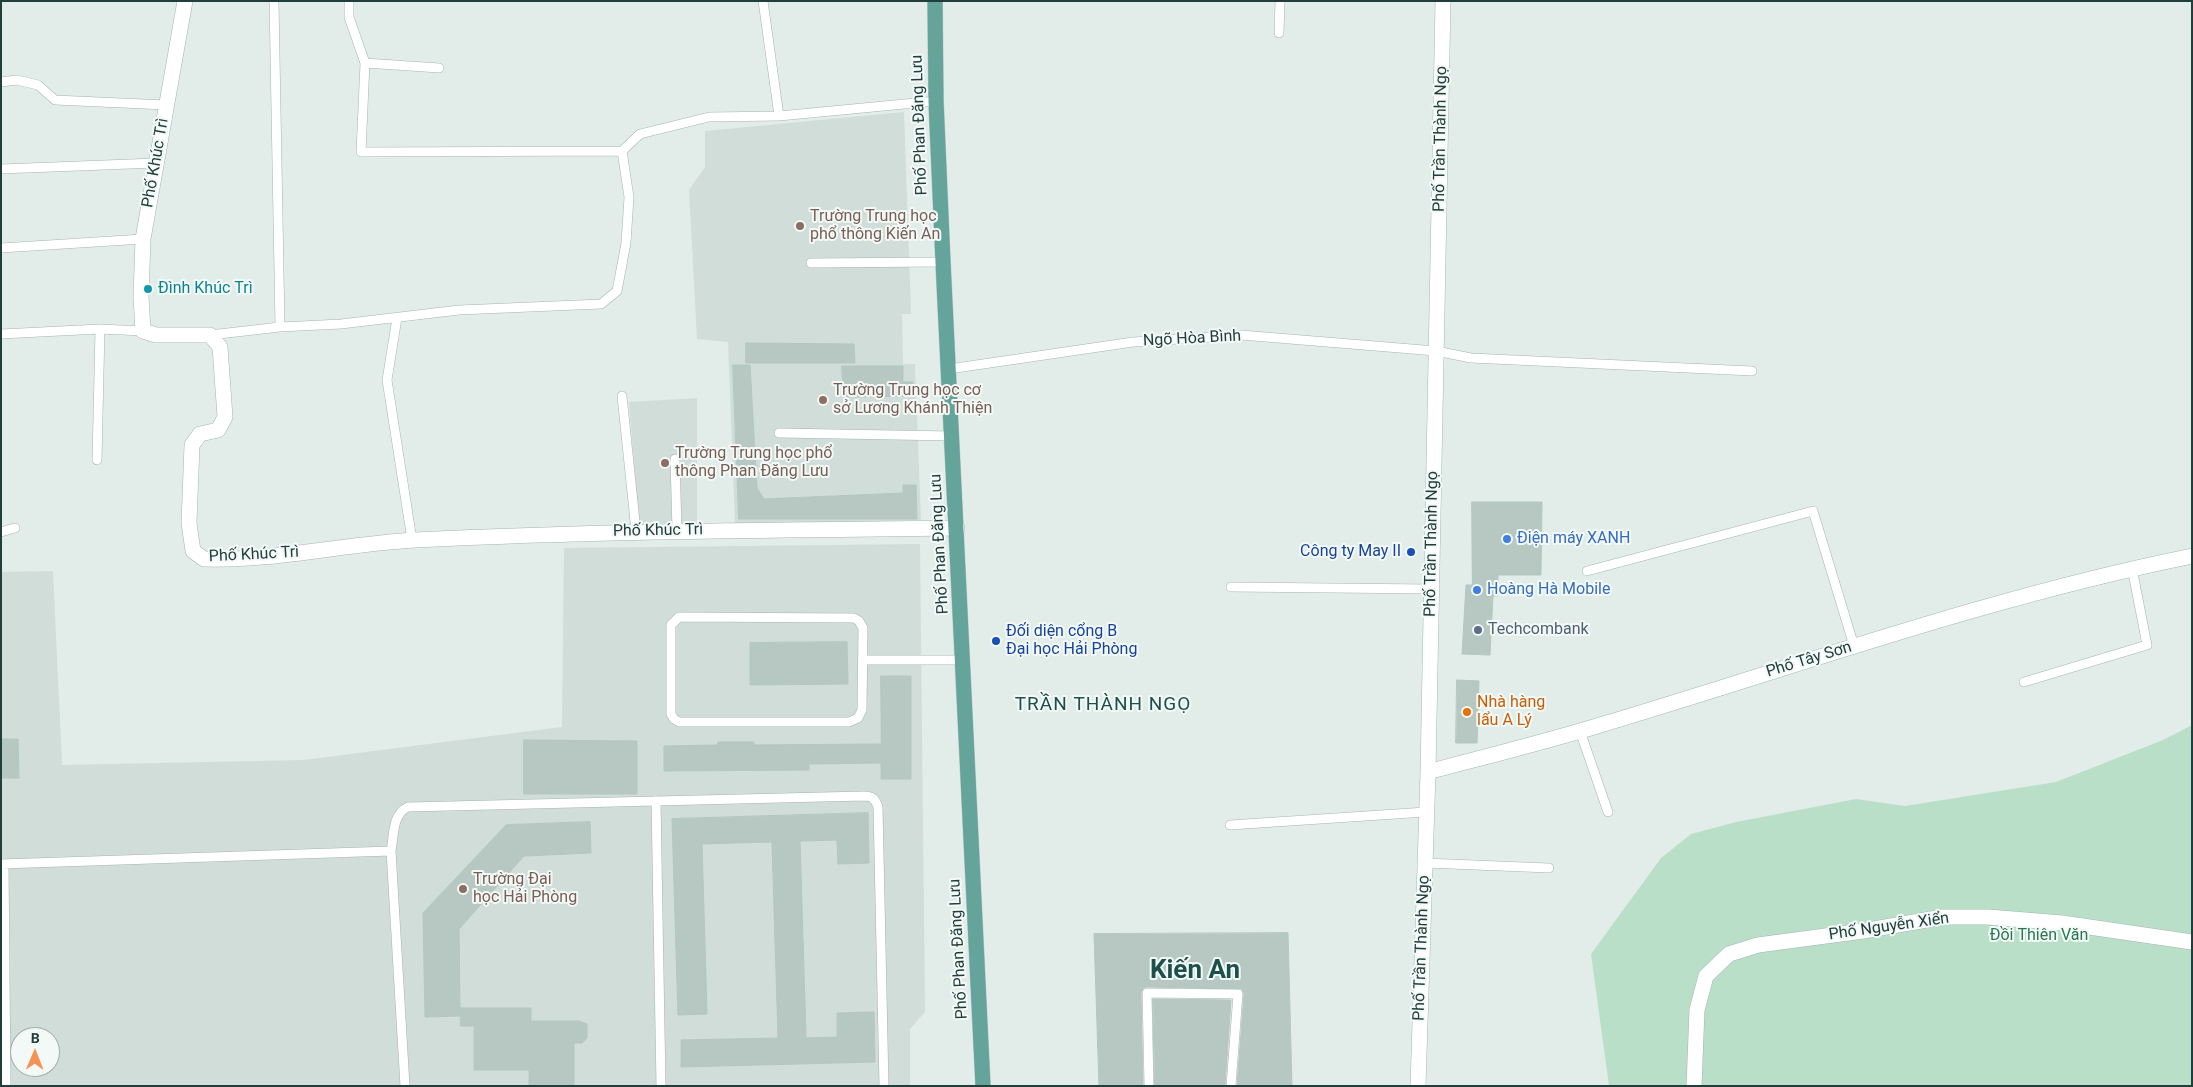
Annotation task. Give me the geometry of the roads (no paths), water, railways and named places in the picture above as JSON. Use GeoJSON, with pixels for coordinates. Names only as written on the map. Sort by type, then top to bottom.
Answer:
{"type":"FeatureCollection","features":[{"type":"Feature","properties":{"kind":"main road","name":"Phố Phan Đăng Lưu"},"geometry":{"type":"LineString","coordinates":[[935,1],[936,101],[943,262],[983,1086]]}},
{"type":"Feature","properties":{"kind":"street","name":"Phố Khúc Trì"},"geometry":{"type":"LineString","coordinates":[[143,331],[141,296],[143,239],[185,1]]}},
{"type":"Feature","properties":{"kind":"street","name":"Phố Trần Thành Ngọ"},"geometry":{"type":"LineString","coordinates":[[1418,1086],[1428,772],[1443,1]]}},
{"type":"Feature","properties":{"kind":"street"},"geometry":{"type":"LineString","coordinates":[[143,331],[156,335],[210,335]]}},
{"type":"Feature","properties":{"kind":"street","name":"Phố Khúc Trì"},"geometry":{"type":"LineString","coordinates":[[210,335],[220,347],[225,417],[218,430],[200,434],[192,445],[189,522],[193,551],[204,560],[220,560],[412,540],[678,530],[957,528]]}},
{"type":"Feature","properties":{"kind":"street","name":"Phố Tây Sơn"},"geometry":{"type":"LineString","coordinates":[[1428,772],[1580,731],[1982,608],[2132,568],[2192,556]]}},
{"type":"Feature","properties":{"kind":"street","name":"Phố Nguyễn Xiển"},"geometry":{"type":"LineString","coordinates":[[1694,1086],[1697,1010],[1706,976],[1729,954],[1758,945],[1863,931],[1943,917],[1988,917],[2062,923],[2192,942]]}},
{"type":"Feature","properties":{"kind":"lane"},"geometry":{"type":"LineString","coordinates":[[274,1],[280,327]]}},
{"type":"Feature","properties":{"kind":"lane"},"geometry":{"type":"LineString","coordinates":[[349,1],[349,17],[365,63],[361,152],[622,152],[640,134],[709,117],[779,116],[936,101]]}},
{"type":"Feature","properties":{"kind":"lane"},"geometry":{"type":"LineString","coordinates":[[763,1],[779,116]]}},
{"type":"Feature","properties":{"kind":"lane"},"geometry":{"type":"LineString","coordinates":[[1279,33],[1280,1]]}},
{"type":"Feature","properties":{"kind":"lane"},"geometry":{"type":"LineString","coordinates":[[365,63],[439,68]]}},
{"type":"Feature","properties":{"kind":"lane"},"geometry":{"type":"LineString","coordinates":[[1,82],[17,80],[38,85],[55,100],[166,105]]}},
{"type":"Feature","properties":{"kind":"lane"},"geometry":{"type":"LineString","coordinates":[[210,335],[280,327],[341,324],[459,310],[601,304],[617,291],[626,243],[628,197],[622,152]]}},
{"type":"Feature","properties":{"kind":"lane"},"geometry":{"type":"LineString","coordinates":[[1,169],[156,163]]}},
{"type":"Feature","properties":{"kind":"lane"},"geometry":{"type":"LineString","coordinates":[[1,248],[143,239]]}},
{"type":"Feature","properties":{"kind":"lane"},"geometry":{"type":"LineString","coordinates":[[811,263],[943,262]]}},
{"type":"Feature","properties":{"kind":"lane"},"geometry":{"type":"LineString","coordinates":[[397,318],[387,380],[412,540]]}},
{"type":"Feature","properties":{"kind":"lane"},"geometry":{"type":"LineString","coordinates":[[96,460],[100,329]]}},
{"type":"Feature","properties":{"kind":"lane"},"geometry":{"type":"LineString","coordinates":[[1,334],[100,329],[143,331]]}},
{"type":"Feature","properties":{"kind":"lane","name":"Ngõ Hòa Bình"},"geometry":{"type":"LineString","coordinates":[[949,369],[1133,342],[1241,335],[1436,351],[1471,358],[1752,371]]}},
{"type":"Feature","properties":{"kind":"lane"},"geometry":{"type":"LineString","coordinates":[[622,396],[636,531]]}},
{"type":"Feature","properties":{"kind":"lane"},"geometry":{"type":"LineString","coordinates":[[779,433],[952,436]]}},
{"type":"Feature","properties":{"kind":"lane"},"geometry":{"type":"LineString","coordinates":[[674,459],[678,530]]}},
{"type":"Feature","properties":{"kind":"lane"},"geometry":{"type":"LineString","coordinates":[[1587,571],[1813,511],[1854,646]]}},
{"type":"Feature","properties":{"kind":"lane"},"geometry":{"type":"LineString","coordinates":[[1,532],[15,528]]}},
{"type":"Feature","properties":{"kind":"lane"},"geometry":{"type":"LineString","coordinates":[[2024,682],[2147,645],[2132,568]]}},
{"type":"Feature","properties":{"kind":"lane"},"geometry":{"type":"LineString","coordinates":[[1231,588],[1431,589]]}},
{"type":"Feature","properties":{"kind":"lane"},"geometry":{"type":"LineString","coordinates":[[679,617],[854,618],[859,621],[863,628],[863,660],[862,710],[858,718],[849,722],[679,722],[671,714],[671,625],[679,617]]}},
{"type":"Feature","properties":{"kind":"lane"},"geometry":{"type":"LineString","coordinates":[[863,660],[963,660]]}},
{"type":"Feature","properties":{"kind":"lane"},"geometry":{"type":"LineString","coordinates":[[1580,731],[1608,812]]}},
{"type":"Feature","properties":{"kind":"lane"},"geometry":{"type":"LineString","coordinates":[[405,1086],[391,852],[396,816],[401,810],[408,807],[864,796],[871,796],[876,800],[878,807],[884,1086]]}},
{"type":"Feature","properties":{"kind":"lane"},"geometry":{"type":"LineString","coordinates":[[656,801],[661,1086]]}},
{"type":"Feature","properties":{"kind":"lane"},"geometry":{"type":"LineString","coordinates":[[1230,825],[1426,812]]}},
{"type":"Feature","properties":{"kind":"lane"},"geometry":{"type":"LineString","coordinates":[[6,1086],[2,864],[391,852]]}},
{"type":"Feature","properties":{"kind":"lane"},"geometry":{"type":"LineString","coordinates":[[1425,863],[1549,868]]}},
{"type":"Feature","properties":{"kind":"lane"},"geometry":{"type":"LineString","coordinates":[[1149,1086],[1146,993],[1238,994],[1231,1086]]}},
{"type":"Feature","properties":{"kind":"place","name":"Trường Trung học phổ thông Kiến An"},"geometry":{"type":"Point","coordinates":[800,226]}},
{"type":"Feature","properties":{"kind":"place","name":"Đình Khúc Trì"},"geometry":{"type":"Point","coordinates":[148,289]}},
{"type":"Feature","properties":{"kind":"place","name":"Trường Trung học cơ sở Lương Khánh Thiện"},"geometry":{"type":"Point","coordinates":[823,400]}},
{"type":"Feature","properties":{"kind":"place","name":"Trường Trung học phổ thông Phan Đăng Lưu"},"geometry":{"type":"Point","coordinates":[665,463]}},
{"type":"Feature","properties":{"kind":"place","name":"Điện máy XANH"},"geometry":{"type":"Point","coordinates":[1507,539]}},
{"type":"Feature","properties":{"kind":"place","name":"Công ty May II"},"geometry":{"type":"Point","coordinates":[1411,552]}},
{"type":"Feature","properties":{"kind":"place","name":"Hoàng Hà Mobile"},"geometry":{"type":"Point","coordinates":[1477,590]}},
{"type":"Feature","properties":{"kind":"place","name":"Techcombank"},"geometry":{"type":"Point","coordinates":[1478,630]}},
{"type":"Feature","properties":{"kind":"place","name":"Đối diện cổng B Đại học Hải Phòng"},"geometry":{"type":"Point","coordinates":[996,641]}},
{"type":"Feature","properties":{"kind":"place","name":"Nhà hàng lẩu A Lý"},"geometry":{"type":"Point","coordinates":[1467,712]}},
{"type":"Feature","properties":{"kind":"place","name":"Trường Đại học Hải Phòng"},"geometry":{"type":"Point","coordinates":[463,889]}},
{"type":"Feature","properties":{"kind":"district","name":"TRẦN THÀNH NGỌ"},"geometry":{"type":"Point","coordinates":[1103,705]}},
{"type":"Feature","properties":{"kind":"district","name":"Kiến An"},"geometry":{"type":"Point","coordinates":[1195,971]}},
{"type":"Feature","properties":{"kind":"park label","name":"Đồi Thiên Văn"},"geometry":{"type":"Point","coordinates":[2039,936]}}]}
